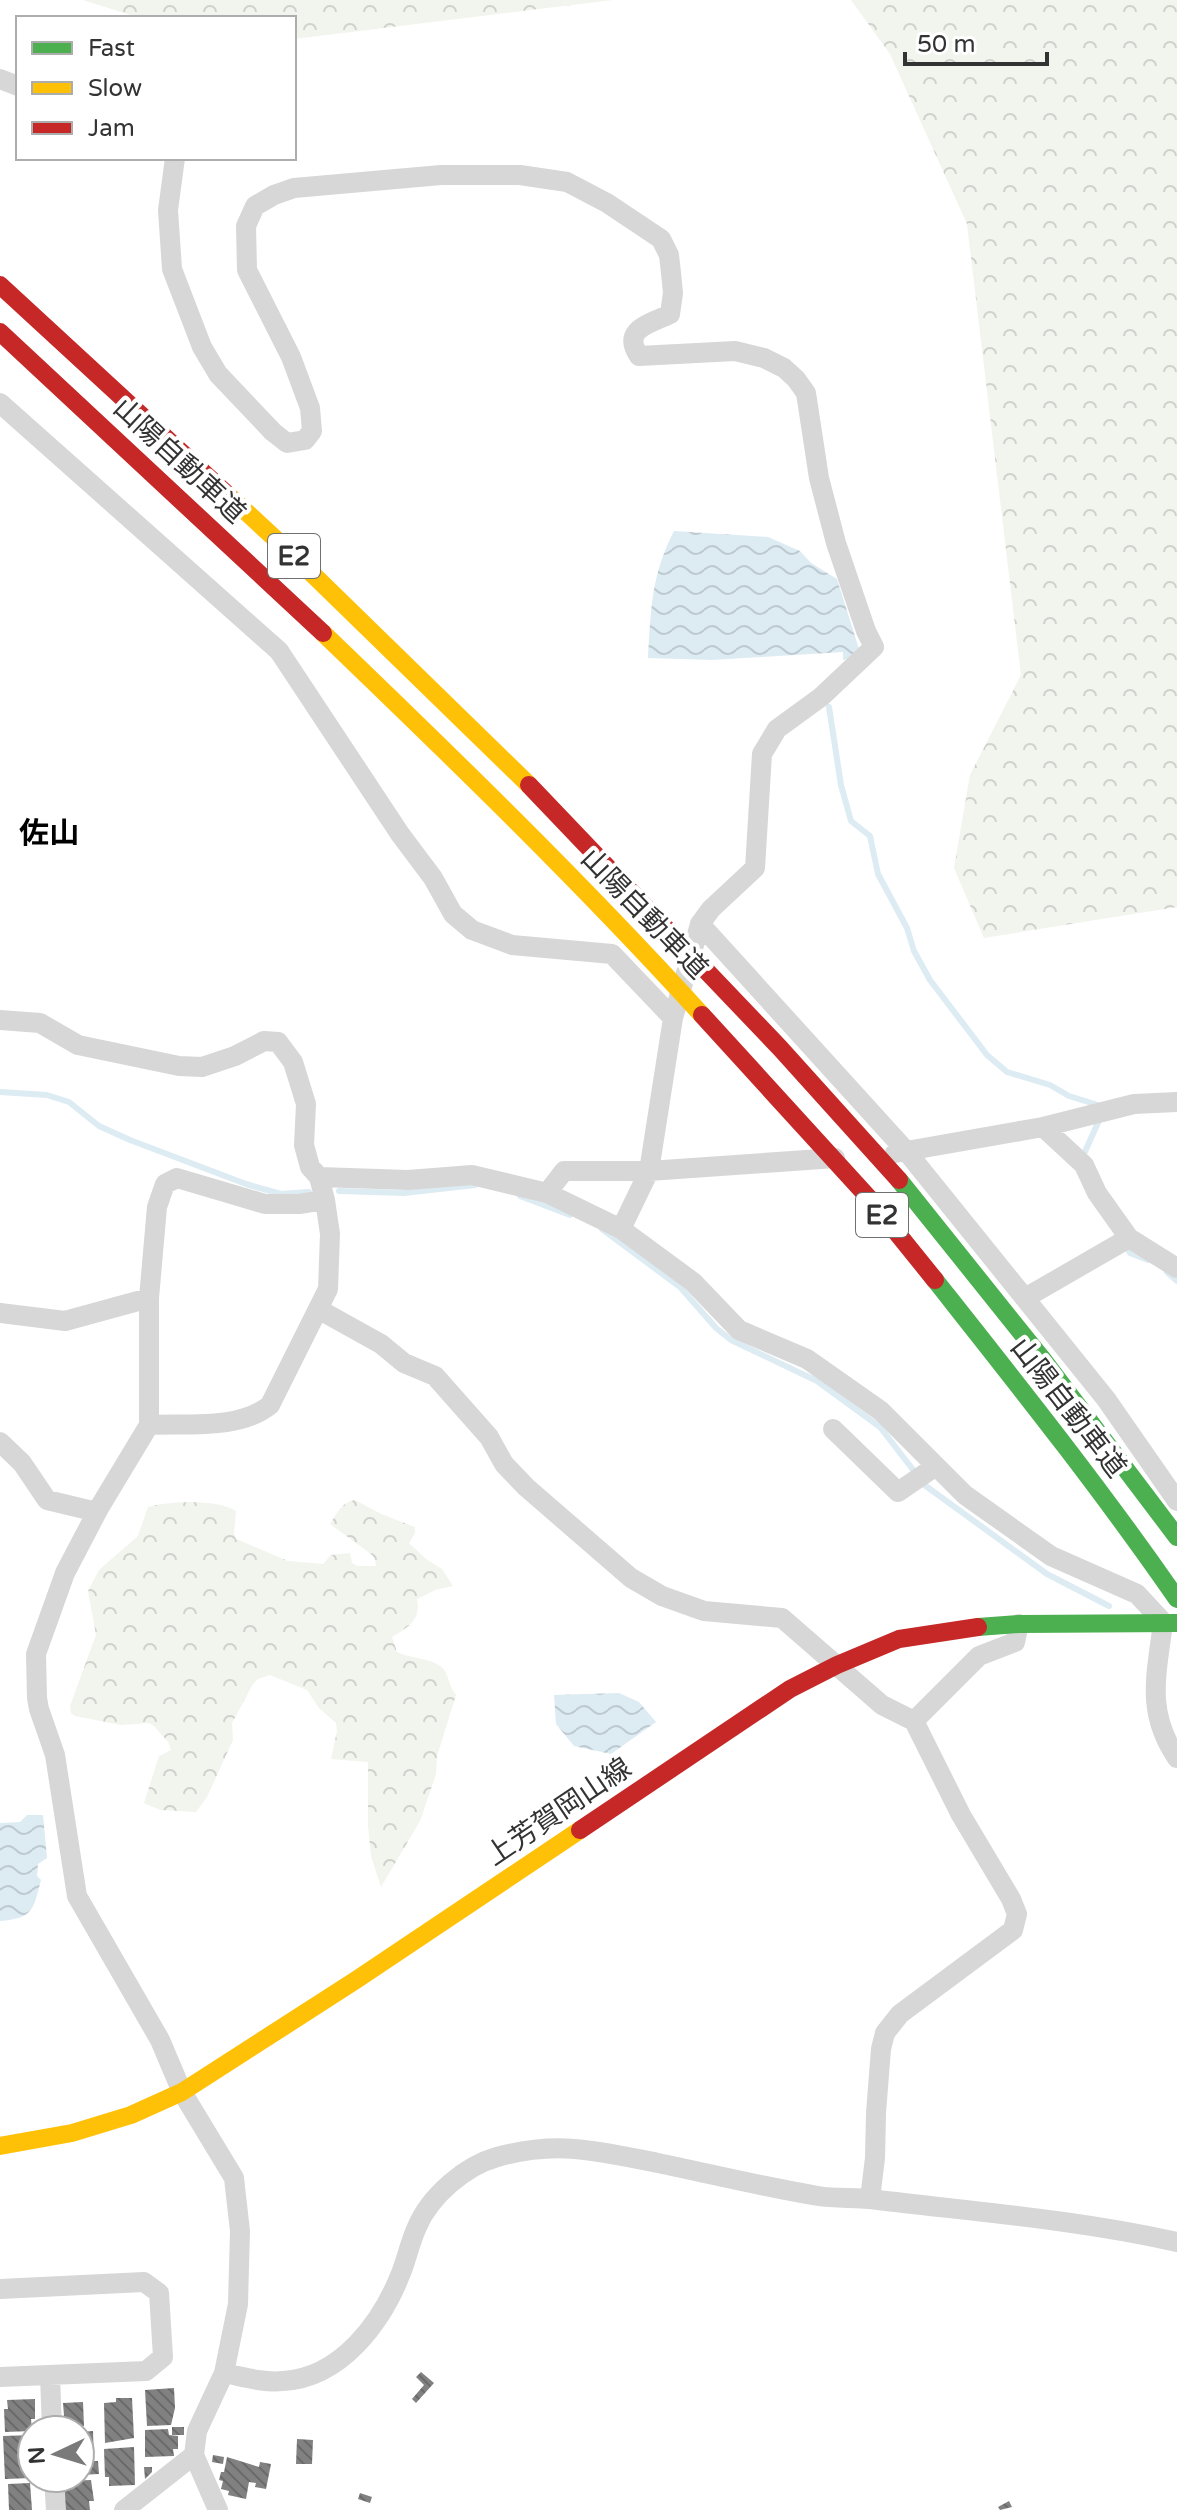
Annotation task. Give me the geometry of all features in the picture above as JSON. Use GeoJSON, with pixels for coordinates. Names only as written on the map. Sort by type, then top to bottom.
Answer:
{"type":"FeatureCollection","features":[{"type":"Feature","properties":{"kind":"main road","name":"山陽自動車道"},"geometry":{"type":"LineString","coordinates":[[0,285],[296,558],[579,835],[780,1048],[897,1177],[1044,1361],[1177,1537]]}},
{"type":"Feature","properties":{"kind":"main road","name":"山陽自動車道"},"geometry":{"type":"LineString","coordinates":[[0,332],[276,587],[554,859],[712,1024],[868,1197],[1023,1391],[1177,1599]]}},
{"type":"Feature","properties":{"kind":"main road","name":"上芳賀岡山線"},"geometry":{"type":"LineString","coordinates":[[0,2146],[72,2133],[131,2115],[182,2092],[356,1980],[790,1689],[837,1665],[899,1639],[959,1628],[1170,1622]]}},
{"type":"Feature","properties":{"kind":"street"},"geometry":{"type":"LineString","coordinates":[[175,160],[168,210],[172,269],[202,347],[218,374],[287,443],[305,440],[312,431],[310,408],[291,357],[247,270],[246,226],[255,206],[294,188],[441,175],[520,175],[567,182],[607,203],[661,239],[669,255],[673,293],[670,314],[637,330],[632,346],[639,356],[735,351],[764,358],[784,368],[806,393],[819,478],[836,543],[874,647],[821,697],[777,729],[762,754],[755,868],[711,909],[700,924],[673,1018],[649,1171],[621,1229]]}},
{"type":"Feature","properties":{"kind":"street"},"geometry":{"type":"LineString","coordinates":[[0,403],[279,651],[400,834],[433,878],[453,914],[472,930],[512,945],[612,954],[673,1018]]}},
{"type":"Feature","properties":{"kind":"street"},"geometry":{"type":"LineString","coordinates":[[700,924],[907,1152],[1106,1399],[1177,1501]]}},
{"type":"Feature","properties":{"kind":"street"},"geometry":{"type":"LineString","coordinates":[[0,1020],[40,1023],[78,1045],[179,1066],[202,1067],[235,1056],[264,1041],[278,1042],[293,1062],[306,1104],[304,1145],[310,1167],[319,1177],[325,1200],[330,1234],[328,1289],[270,1405],[258,1415],[222,1422],[149,1425]]}},
{"type":"Feature","properties":{"kind":"street"},"geometry":{"type":"LineString","coordinates":[[547,1193],[564,1171],[649,1171],[907,1152],[1043,1127],[1134,1104],[1177,1102]]}},
{"type":"Feature","properties":{"kind":"street"},"geometry":{"type":"LineString","coordinates":[[1043,1127],[1081,1161],[1125,1240],[1177,1268]]}},
{"type":"Feature","properties":{"kind":"street"},"geometry":{"type":"LineString","coordinates":[[319,1177],[408,1180],[472,1175],[547,1193],[621,1229],[693,1282],[739,1330],[807,1359],[881,1411],[965,1495],[1051,1556],[1137,1594],[1170,1622],[1155,1708],[1161,1730],[1177,1758]]}},
{"type":"Feature","properties":{"kind":"street"},"geometry":{"type":"LineString","coordinates":[[218,2510],[194,2455],[197,2431],[224,2373],[238,2304],[241,2266],[239,2203],[234,2178],[182,2092],[160,2040],[77,1896],[55,1755],[37,1698],[36,1654],[65,1573],[149,1425],[149,1298],[157,1207],[165,1184],[177,1178],[265,1204],[325,1200]]}},
{"type":"Feature","properties":{"kind":"street"},"geometry":{"type":"LineString","coordinates":[[1025,1298],[1125,1240]]}},
{"type":"Feature","properties":{"kind":"street"},"geometry":{"type":"LineString","coordinates":[[0,1313],[65,1321],[149,1298]]}},
{"type":"Feature","properties":{"kind":"street"},"geometry":{"type":"LineString","coordinates":[[318,1309],[381,1344],[404,1363],[435,1376],[489,1437],[504,1464],[526,1487],[631,1578],[662,1596],[704,1611],[782,1618],[882,1705],[914,1721],[961,1815],[1017,1914],[1013,1930],[900,2014],[885,2033],[881,2049],[870,2199]]}},
{"type":"Feature","properties":{"kind":"street"},"geometry":{"type":"LineString","coordinates":[[833,1429],[898,1492],[936,1466]]}},
{"type":"Feature","properties":{"kind":"street"},"geometry":{"type":"LineString","coordinates":[[0,1442],[22,1463],[47,1500],[97,1512]]}},
{"type":"Feature","properties":{"kind":"street"},"geometry":{"type":"LineString","coordinates":[[914,1721],[979,1656],[1015,1642],[1019,1624]]}},
{"type":"Feature","properties":{"kind":"street"},"geometry":{"type":"LineString","coordinates":[[224,2373],[260,2381],[303,2379],[341,2359],[357,2345],[378,2318],[402,2271],[418,2224],[435,2199],[455,2180],[492,2158],[541,2148],[586,2148],[820,2196],[1066,2222],[1177,2242]]}},
{"type":"Feature","properties":{"kind":"street"},"geometry":{"type":"LineString","coordinates":[[0,2289],[144,2282],[159,2293],[163,2357],[146,2371],[0,2377]]}},
{"type":"Feature","properties":{"kind":"street"},"geometry":{"type":"LineString","coordinates":[[50,2375],[51,2414]]}},
{"type":"Feature","properties":{"kind":"street"},"geometry":{"type":"LineString","coordinates":[[124,2510],[194,2455]]}},
{"type":"Feature","properties":{"kind":"green space"},"geometry":{"type":"Polygon","coordinates":[[[83,0],[613,0],[296,39],[296,16],[134,16],[83,0]]]}},
{"type":"Feature","properties":{"kind":"green space"},"geometry":{"type":"Polygon","coordinates":[[[851,0],[1177,0],[1177,907],[984,938],[954,868],[970,775],[1021,675],[967,224],[890,54],[851,0]]]}},
{"type":"Feature","properties":{"kind":"green space"},"geometry":{"type":"Polygon","coordinates":[[[355,1500],[415,1527],[409,1543],[442,1569],[453,1586],[417,1599],[415,1618],[392,1637],[397,1652],[441,1667],[456,1695],[437,1756],[436,1774],[420,1821],[381,1887],[371,1856],[368,1762],[331,1759],[336,1723],[319,1708],[307,1690],[270,1675],[253,1684],[232,1723],[233,1740],[207,1797],[196,1812],[160,1810],[144,1803],[159,1756],[171,1750],[169,1743],[154,1726],[149,1723],[121,1725],[75,1716],[70,1706],[96,1635],[88,1591],[99,1570],[138,1536],[148,1507],[180,1502],[218,1504],[236,1511],[236,1539],[288,1561],[323,1564],[331,1555],[350,1553],[352,1563],[358,1566],[376,1566],[371,1554],[330,1524],[343,1506],[355,1500]]]}},
{"type":"Feature","properties":{"kind":"water"},"geometry":{"type":"Polygon","coordinates":[[[674,531],[768,537],[800,551],[811,563],[837,579],[859,649],[852,658],[843,660],[843,652],[712,660],[648,658],[656,578],[674,531]]]}},
{"type":"Feature","properties":{"kind":"water"},"geometry":{"type":"Polygon","coordinates":[[[619,1693],[639,1702],[656,1722],[611,1754],[574,1746],[556,1724],[554,1695],[619,1693]]]}},
{"type":"Feature","properties":{"kind":"water"},"geometry":{"type":"Polygon","coordinates":[[[27,1815],[43,1815],[47,1858],[38,1864],[37,1876],[41,1880],[30,1911],[19,1918],[0,1921],[0,1823],[20,1822],[27,1815]]]}},
{"type":"Feature","properties":{"kind":"building"},"geometry":{"type":"Polygon","coordinates":[[[421,2372],[434,2383],[416,2403],[412,2399],[424,2385],[416,2377],[421,2372]]]}},
{"type":"Feature","properties":{"kind":"building"},"geometry":{"type":"Polygon","coordinates":[[[174,2388],[175,2408],[171,2425],[147,2426],[145,2390],[174,2388]]]}},
{"type":"Feature","properties":{"kind":"building"},"geometry":{"type":"Polygon","coordinates":[[[116,2398],[132,2398],[134,2438],[105,2443],[104,2403],[116,2402],[116,2398]]]}},
{"type":"Feature","properties":{"kind":"building"},"geometry":{"type":"Polygon","coordinates":[[[35,2399],[35,2414],[16,2414],[16,2432],[5,2432],[4,2409],[8,2409],[7,2400],[35,2399]]]}},
{"type":"Feature","properties":{"kind":"building"},"geometry":{"type":"Polygon","coordinates":[[[83,2402],[84,2414],[64,2414],[63,2403],[83,2402]]]}},
{"type":"Feature","properties":{"kind":"building"},"geometry":{"type":"Polygon","coordinates":[[[172,2427],[184,2427],[184,2435],[172,2435],[172,2427]]]}},
{"type":"Feature","properties":{"kind":"building"},"geometry":{"type":"Polygon","coordinates":[[[168,2429],[169,2435],[178,2436],[178,2449],[173,2449],[174,2456],[145,2457],[145,2430],[168,2429]]]}},
{"type":"Feature","properties":{"kind":"building"},"geometry":{"type":"Polygon","coordinates":[[[3,2436],[16,2436],[16,2479],[5,2479],[3,2436]]]}},
{"type":"Feature","properties":{"kind":"building"},"geometry":{"type":"Polygon","coordinates":[[[297,2439],[313,2440],[312,2464],[296,2464],[297,2439]]]}},
{"type":"Feature","properties":{"kind":"building"},"geometry":{"type":"Polygon","coordinates":[[[134,2447],[135,2485],[109,2486],[109,2477],[105,2477],[104,2449],[134,2447]]]}},
{"type":"Feature","properties":{"kind":"building"},"geometry":{"type":"Polygon","coordinates":[[[213,2455],[224,2457],[223,2464],[212,2462],[213,2455]]]}},
{"type":"Feature","properties":{"kind":"building"},"geometry":{"type":"Polygon","coordinates":[[[227,2457],[259,2467],[260,2462],[271,2464],[266,2489],[249,2482],[246,2499],[228,2495],[229,2491],[221,2489],[223,2481],[219,2480],[227,2457]]]}},
{"type":"Feature","properties":{"kind":"building"},"geometry":{"type":"Polygon","coordinates":[[[144,2467],[152,2467],[152,2472],[145,2479],[144,2467]]]}},
{"type":"Feature","properties":{"kind":"building"},"geometry":{"type":"Polygon","coordinates":[[[8,2484],[16,2484],[16,2494],[31,2494],[32,2510],[9,2510],[8,2484]]]}},
{"type":"Feature","properties":{"kind":"building"},"geometry":{"type":"Polygon","coordinates":[[[360,2493],[372,2497],[370,2503],[358,2499],[360,2493]]]}},
{"type":"Feature","properties":{"kind":"building"},"geometry":{"type":"Polygon","coordinates":[[[64,2494],[93,2494],[94,2501],[89,2501],[90,2510],[65,2510],[64,2494]]]}},
{"type":"Feature","properties":{"kind":"building"},"geometry":{"type":"Polygon","coordinates":[[[1009,2501],[1012,2507],[1000,2510],[998,2507],[1009,2501]]]}},
{"type":"Feature","properties":{"kind":"waterway"},"geometry":{"type":"LineString","coordinates":[[829,707],[841,785],[851,821],[870,836],[878,874],[930,980],[987,1055],[1007,1072],[1050,1085],[1069,1096],[1098,1105]]}},
{"type":"Feature","properties":{"kind":"waterway"},"geometry":{"type":"LineString","coordinates":[[0,1092],[47,1095],[69,1102],[99,1126],[246,1184],[281,1194],[309,1192]]}},
{"type":"Feature","properties":{"kind":"waterway"},"geometry":{"type":"LineString","coordinates":[[1083,1156],[1101,1116]]}},
{"type":"Feature","properties":{"kind":"waterway"},"geometry":{"type":"LineString","coordinates":[[339,1191],[404,1193],[475,1185]]}},
{"type":"Feature","properties":{"kind":"waterway"},"geometry":{"type":"LineString","coordinates":[[520,1196],[570,1215]]}},
{"type":"Feature","properties":{"kind":"waterway"},"geometry":{"type":"LineString","coordinates":[[602,1229],[680,1287],[716,1328],[731,1340],[817,1381],[880,1427],[914,1471]]}},
{"type":"Feature","properties":{"kind":"waterway"},"geometry":{"type":"LineString","coordinates":[[1125,1245],[1130,1253],[1148,1260]]}},
{"type":"Feature","properties":{"kind":"waterway"},"geometry":{"type":"LineString","coordinates":[[1167,1272],[1177,1281]]}},
{"type":"Feature","properties":{"kind":"waterway"},"geometry":{"type":"LineString","coordinates":[[923,1484],[1047,1574],[1109,1606]]}},
{"type":"Feature","properties":{"kind":"traffic: fast"},"geometry":{"type":"LineString","coordinates":[[899,1180],[1044,1361],[1177,1537]]}},
{"type":"Feature","properties":{"kind":"traffic: fast"},"geometry":{"type":"LineString","coordinates":[[935,1280],[1089,1477],[1177,1599]]}},
{"type":"Feature","properties":{"kind":"traffic: fast"},"geometry":{"type":"LineString","coordinates":[[978,1627],[1177,1623]]}},
{"type":"Feature","properties":{"kind":"traffic: slow"},"geometry":{"type":"LineString","coordinates":[[229,496],[529,785]]}},
{"type":"Feature","properties":{"kind":"traffic: slow"},"geometry":{"type":"LineString","coordinates":[[323,633],[563,868],[702,1015]]}},
{"type":"Feature","properties":{"kind":"traffic: slow"},"geometry":{"type":"LineString","coordinates":[[0,2146],[72,2133],[131,2115],[182,2092],[580,1830]]}},
{"type":"Feature","properties":{"kind":"traffic: jam"},"geometry":{"type":"LineString","coordinates":[[0,285],[229,496]]}},
{"type":"Feature","properties":{"kind":"traffic: jam"},"geometry":{"type":"LineString","coordinates":[[0,332],[323,633]]}},
{"type":"Feature","properties":{"kind":"traffic: jam"},"geometry":{"type":"LineString","coordinates":[[529,785],[780,1048],[899,1180]]}},
{"type":"Feature","properties":{"kind":"traffic: jam"},"geometry":{"type":"LineString","coordinates":[[702,1015],[868,1197],[935,1280]]}},
{"type":"Feature","properties":{"kind":"traffic: jam"},"geometry":{"type":"LineString","coordinates":[[580,1830],[790,1689],[837,1665],[899,1639],[978,1627]]}},
{"type":"Feature","properties":{"kind":"district","name":"佐山"},"geometry":{"type":"Point","coordinates":[49,833]}}]}
